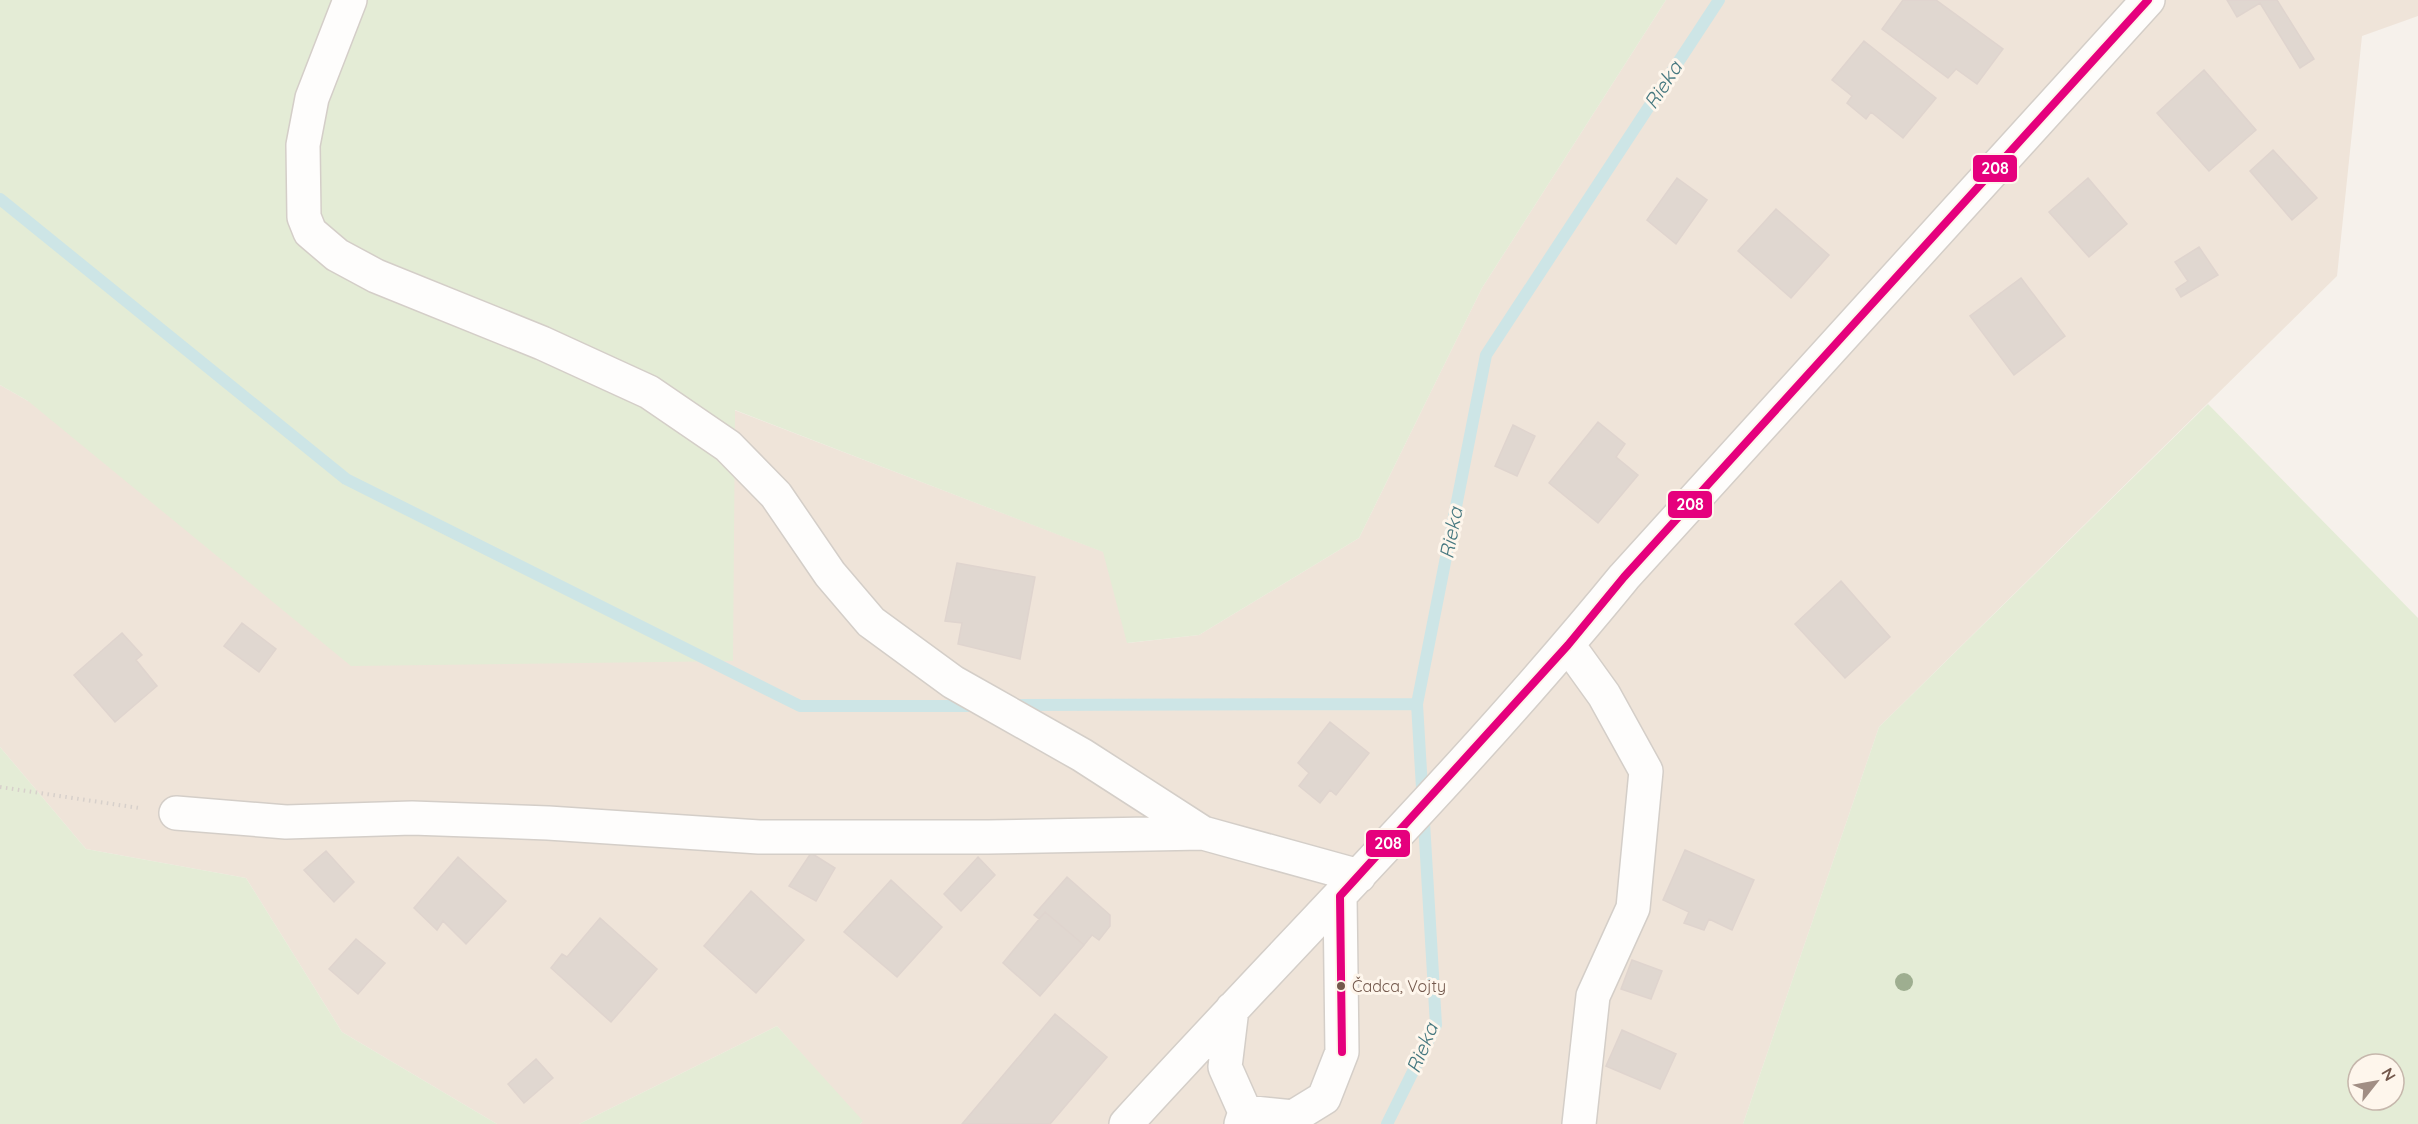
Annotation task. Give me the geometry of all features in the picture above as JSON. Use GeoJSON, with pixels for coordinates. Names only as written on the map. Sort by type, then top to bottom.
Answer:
{"type":"FeatureCollection","features":[{"type":"Feature","properties":{"kind":"street"},"geometry":{"type":"LineString","coordinates":[[350,0],[312,98],[303,145],[304,217],[310,232],[337,255],[376,276],[542,343],[650,392],[728,446],[776,495],[830,574],[871,622],[953,682],[1083,755],[1203,833],[1349,886]]}},
{"type":"Feature","properties":{"kind":"street"},"geometry":{"type":"LineString","coordinates":[[1126,1124],[1349,886],[1568,645],[1632,568],[2148,0]]}},
{"type":"Feature","properties":{"kind":"street"},"geometry":{"type":"LineString","coordinates":[[1568,645],[1604,695],[1646,771],[1633,908],[1593,996],[1579,1124]]}},
{"type":"Feature","properties":{"kind":"street"},"geometry":{"type":"LineString","coordinates":[[177,813],[286,822],[412,818],[759,837],[1007,837],[1203,833]]}},
{"type":"Feature","properties":{"kind":"street"},"geometry":{"type":"LineString","coordinates":[[1232,1009],[1225,1067],[1243,1118],[1293,1117],[1324,1098],[1342,1052],[1349,886]]}},
{"type":"Feature","properties":{"kind":"path"},"geometry":{"type":"LineString","coordinates":[[0,787],[177,813]]}},
{"type":"Feature","properties":{"kind":"shaded area"},"geometry":{"type":"Polygon","coordinates":[[[1666,0],[2418,0],[2418,16],[2362,36],[2337,276],[1879,727],[1743,1124],[860,1124],[862,1122],[777,1026],[579,1124],[497,1124],[342,1032],[246,878],[86,849],[0,747],[0,385],[28,401],[734,410],[1104,552],[1128,643],[1199,635],[1359,538],[1482,288],[1666,0]]]}},
{"type":"Feature","properties":{"kind":"green space"},"geometry":{"type":"Polygon","coordinates":[[[0,0],[1666,0],[1482,288],[1359,538],[1199,635],[1127,643],[1103,552],[735,410],[733,661],[351,666],[28,401],[0,385],[0,0]]]}},
{"type":"Feature","properties":{"kind":"green space"},"geometry":{"type":"Polygon","coordinates":[[[2208,404],[2418,618],[2418,1124],[1743,1124],[1879,727],[2208,404]]]}},
{"type":"Feature","properties":{"kind":"green space"},"geometry":{"type":"Polygon","coordinates":[[[0,747],[86,849],[246,878],[342,1032],[497,1124],[0,1124],[0,747]]]}},
{"type":"Feature","properties":{"kind":"green space"},"geometry":{"type":"Polygon","coordinates":[[[777,1026],[863,1121],[860,1124],[579,1124],[777,1026]]]}},
{"type":"Feature","properties":{"kind":"building"},"geometry":{"type":"Polygon","coordinates":[[[1903,0],[1936,0],[2003,49],[1977,84],[1956,69],[1948,78],[1882,29],[1903,0]]]}},
{"type":"Feature","properties":{"kind":"building"},"geometry":{"type":"Polygon","coordinates":[[[2227,0],[2277,0],[2314,59],[2300,68],[2260,3],[2237,17],[2227,0]]]}},
{"type":"Feature","properties":{"kind":"building"},"geometry":{"type":"Polygon","coordinates":[[[1864,41],[1936,98],[1903,138],[1871,112],[1866,119],[1847,103],[1852,96],[1832,80],[1864,41]]]}},
{"type":"Feature","properties":{"kind":"building"},"geometry":{"type":"Polygon","coordinates":[[[2204,70],[2256,130],[2209,171],[2157,113],[2204,70]]]}},
{"type":"Feature","properties":{"kind":"building"},"geometry":{"type":"Polygon","coordinates":[[[2273,150],[2317,198],[2292,220],[2250,171],[2273,150]]]}},
{"type":"Feature","properties":{"kind":"building"},"geometry":{"type":"Polygon","coordinates":[[[1677,178],[1707,200],[1676,244],[1647,220],[1677,178]]]}},
{"type":"Feature","properties":{"kind":"building"},"geometry":{"type":"Polygon","coordinates":[[[2088,178],[2127,224],[2089,257],[2049,212],[2088,178]]]}},
{"type":"Feature","properties":{"kind":"building"},"geometry":{"type":"Polygon","coordinates":[[[1776,209],[1829,255],[1791,298],[1738,251],[1776,209]]]}},
{"type":"Feature","properties":{"kind":"building"},"geometry":{"type":"Polygon","coordinates":[[[2199,247],[2218,275],[2181,297],[2176,289],[2188,281],[2175,262],[2199,247]]]}},
{"type":"Feature","properties":{"kind":"building"},"geometry":{"type":"Polygon","coordinates":[[[2021,278],[2065,336],[2014,375],[1970,316],[2021,278]]]}},
{"type":"Feature","properties":{"kind":"building"},"geometry":{"type":"Polygon","coordinates":[[[1598,422],[1625,444],[1616,457],[1638,475],[1598,523],[1549,483],[1598,422]]]}},
{"type":"Feature","properties":{"kind":"building"},"geometry":{"type":"Polygon","coordinates":[[[1513,425],[1535,436],[1517,476],[1495,466],[1513,425]]]}},
{"type":"Feature","properties":{"kind":"building"},"geometry":{"type":"Polygon","coordinates":[[[957,563],[1035,577],[1020,659],[958,644],[962,623],[945,621],[957,563]]]}},
{"type":"Feature","properties":{"kind":"building"},"geometry":{"type":"Polygon","coordinates":[[[1841,581],[1890,637],[1845,678],[1795,624],[1841,581]]]}},
{"type":"Feature","properties":{"kind":"building"},"geometry":{"type":"Polygon","coordinates":[[[242,623],[276,649],[259,672],[224,646],[242,623]]]}},
{"type":"Feature","properties":{"kind":"building"},"geometry":{"type":"Polygon","coordinates":[[[122,633],[142,655],[136,660],[157,686],[115,722],[74,675],[122,633]]]}},
{"type":"Feature","properties":{"kind":"building"},"geometry":{"type":"Polygon","coordinates":[[[1330,722],[1369,753],[1336,795],[1330,790],[1320,803],[1299,786],[1309,773],[1298,763],[1330,722]]]}},
{"type":"Feature","properties":{"kind":"building"},"geometry":{"type":"Polygon","coordinates":[[[1685,850],[1754,880],[1732,930],[1709,919],[1704,930],[1684,923],[1689,912],[1663,900],[1685,850]]]}},
{"type":"Feature","properties":{"kind":"building"},"geometry":{"type":"Polygon","coordinates":[[[326,851],[354,882],[334,902],[304,870],[326,851]]]}},
{"type":"Feature","properties":{"kind":"building"},"geometry":{"type":"Polygon","coordinates":[[[811,853],[835,868],[816,901],[789,886],[811,853]]]}},
{"type":"Feature","properties":{"kind":"building"},"geometry":{"type":"Polygon","coordinates":[[[458,857],[506,901],[466,944],[443,921],[437,930],[414,908],[458,857]]]}},
{"type":"Feature","properties":{"kind":"building"},"geometry":{"type":"Polygon","coordinates":[[[978,857],[995,875],[961,911],[944,894],[978,857]]]}},
{"type":"Feature","properties":{"kind":"building"},"geometry":{"type":"Polygon","coordinates":[[[1067,877],[1110,915],[1110,926],[1099,940],[1092,935],[1084,945],[1045,912],[1039,919],[1034,915],[1067,877]]]}},
{"type":"Feature","properties":{"kind":"building"},"geometry":{"type":"Polygon","coordinates":[[[891,880],[942,927],[897,977],[844,932],[891,880]]]}},
{"type":"Feature","properties":{"kind":"building"},"geometry":{"type":"Polygon","coordinates":[[[751,891],[804,940],[756,993],[704,946],[751,891]]]}},
{"type":"Feature","properties":{"kind":"building"},"geometry":{"type":"Polygon","coordinates":[[[1045,912],[1084,945],[1040,996],[1003,963],[1045,912]]]}},
{"type":"Feature","properties":{"kind":"building"},"geometry":{"type":"Polygon","coordinates":[[[600,918],[657,969],[611,1022],[551,968],[562,954],[567,957],[600,918]]]}},
{"type":"Feature","properties":{"kind":"building"},"geometry":{"type":"Polygon","coordinates":[[[356,939],[385,963],[358,994],[329,969],[356,939]]]}},
{"type":"Feature","properties":{"kind":"building"},"geometry":{"type":"Polygon","coordinates":[[[1632,960],[1662,971],[1651,999],[1621,989],[1632,960]]]}},
{"type":"Feature","properties":{"kind":"building"},"geometry":{"type":"Polygon","coordinates":[[[1055,1014],[1107,1057],[1050,1124],[962,1124],[1055,1014]]]}},
{"type":"Feature","properties":{"kind":"building"},"geometry":{"type":"Polygon","coordinates":[[[1622,1030],[1676,1054],[1660,1089],[1606,1066],[1622,1030]]]}},
{"type":"Feature","properties":{"kind":"building"},"geometry":{"type":"Polygon","coordinates":[[[536,1059],[553,1078],[524,1103],[508,1084],[536,1059]]]}},
{"type":"Feature","properties":{"kind":"waterway","name":"Rieka"},"geometry":{"type":"LineString","coordinates":[[1387,1124],[1436,1025],[1417,704],[1486,355],[1719,0]]}},
{"type":"Feature","properties":{"kind":"waterway"},"geometry":{"type":"LineString","coordinates":[[0,199],[346,479],[800,706],[977,706]]}},
{"type":"Feature","properties":{"kind":"waterway"},"geometry":{"type":"LineString","coordinates":[[1012,705],[1417,704]]}},
{"type":"Feature","properties":{"kind":"transit line","name":"208"},"geometry":{"type":"LineString","coordinates":[[1342,1052],[1340,896],[1568,645],[1624,577],[2148,0]]}},
{"type":"Feature","properties":{"kind":"place","name":"Čadca, Vojty"},"geometry":{"type":"Point","coordinates":[1341,986]}}]}
